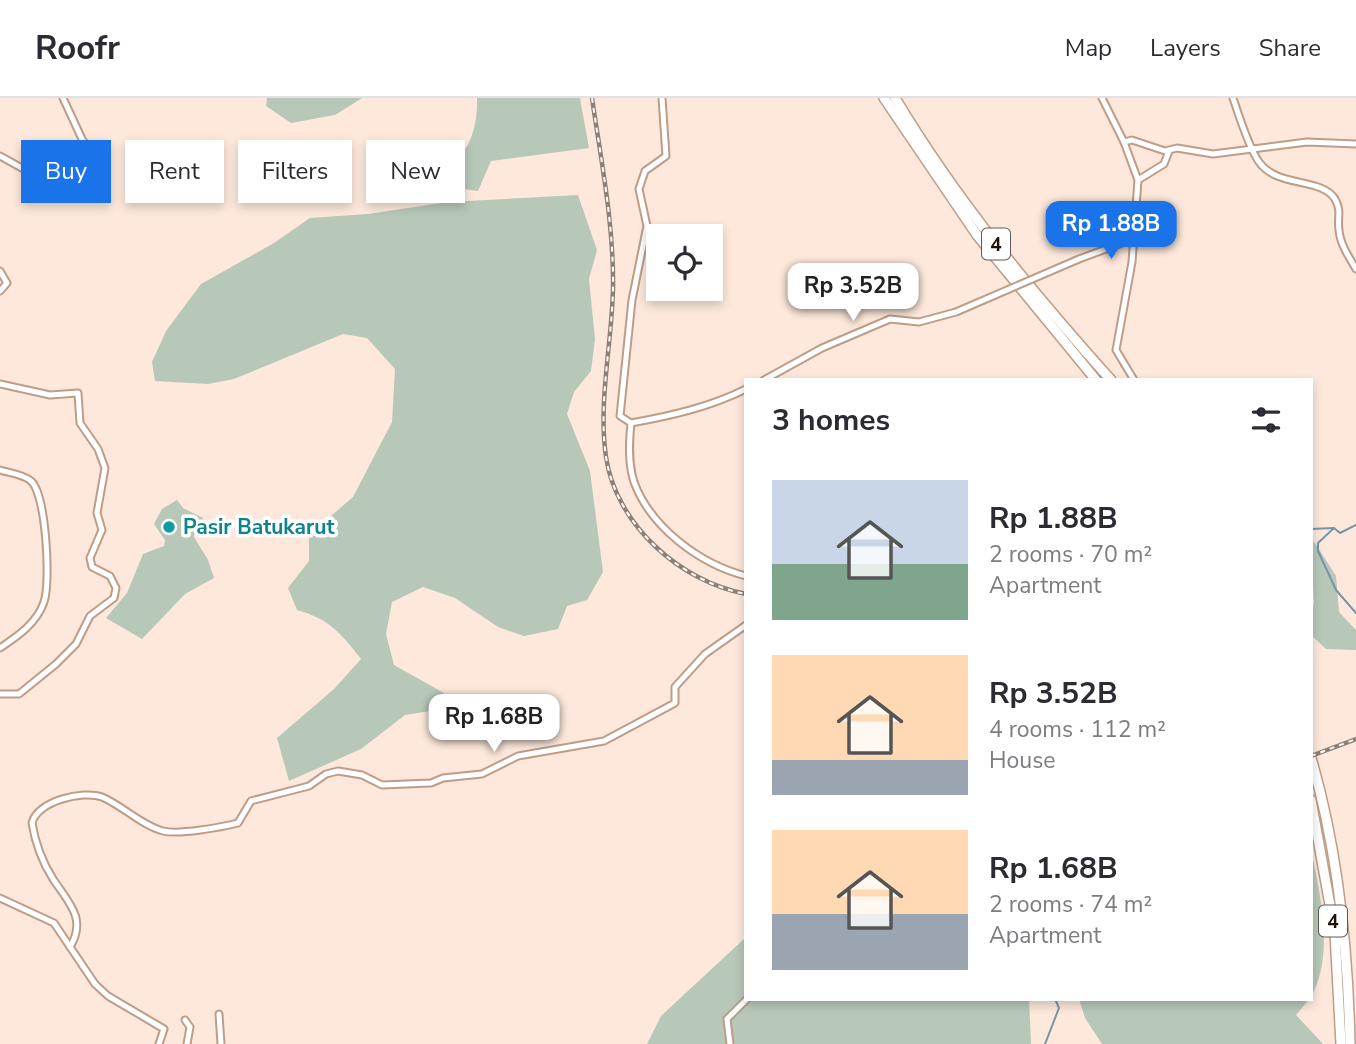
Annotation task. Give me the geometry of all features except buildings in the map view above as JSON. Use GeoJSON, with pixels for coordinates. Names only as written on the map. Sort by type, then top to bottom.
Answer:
{"type":"FeatureCollection","features":[{"type":"Feature","properties":{"kind":"highway","name":"4"},"geometry":{"type":"LineString","coordinates":[[884,98],[977,235],[1094,378]]}},
{"type":"Feature","properties":{"kind":"highway","name":"4"},"geometry":{"type":"LineString","coordinates":[[895,98],[959,195],[1012,264],[1109,378]]}},
{"type":"Feature","properties":{"kind":"highway","name":"4"},"geometry":{"type":"LineString","coordinates":[[1313,765],[1322,796],[1344,942],[1350,1044]]}},
{"type":"Feature","properties":{"kind":"highway","name":"4"},"geometry":{"type":"LineString","coordinates":[[1313,811],[1335,933],[1341,1044]]}},
{"type":"Feature","properties":{"kind":"street"},"geometry":{"type":"LineString","coordinates":[[0,156],[38,177],[86,180],[93,178],[97,173],[97,162],[82,139],[63,98]]}},
{"type":"Feature","properties":{"kind":"street"},"geometry":{"type":"LineString","coordinates":[[662,98],[665,157],[645,171],[639,189],[647,226],[632,300],[620,416],[631,423],[704,406],[744,390]]}},
{"type":"Feature","properties":{"kind":"street"},"geometry":{"type":"LineString","coordinates":[[1102,98],[1124,142],[1138,180],[1133,239],[1116,350],[1133,378]]}},
{"type":"Feature","properties":{"kind":"street"},"geometry":{"type":"LineString","coordinates":[[1233,98],[1244,131],[1259,162],[1274,175],[1293,183],[1316,186],[1334,197],[1341,214],[1338,229],[1344,248],[1356,269]]}},
{"type":"Feature","properties":{"kind":"street"},"geometry":{"type":"LineString","coordinates":[[1124,142],[1142,142],[1169,151],[1177,148],[1213,154],[1307,142],[1356,144]]}},
{"type":"Feature","properties":{"kind":"street"},"geometry":{"type":"LineString","coordinates":[[1138,180],[1164,164],[1169,151]]}},
{"type":"Feature","properties":{"kind":"street"},"geometry":{"type":"LineString","coordinates":[[769,378],[822,348],[890,319],[919,323],[956,312],[1133,239]]}},
{"type":"Feature","properties":{"kind":"street"},"geometry":{"type":"LineString","coordinates":[[0,271],[7,283],[0,291]]}},
{"type":"Feature","properties":{"kind":"street"},"geometry":{"type":"LineString","coordinates":[[0,384],[50,395],[78,393],[80,423],[98,449],[105,468],[97,513],[102,530],[90,558],[92,567],[110,576],[116,588],[114,598],[90,616],[76,644],[56,664],[19,694],[0,694]]}},
{"type":"Feature","properties":{"kind":"street"},"geometry":{"type":"LineString","coordinates":[[631,423],[629,446],[634,481],[642,499],[659,522],[706,561],[744,575]]}},
{"type":"Feature","properties":{"kind":"street"},"geometry":{"type":"LineString","coordinates":[[0,470],[28,479],[37,489],[43,509],[49,572],[44,602],[36,618],[0,648]]}},
{"type":"Feature","properties":{"kind":"street"},"geometry":{"type":"LineString","coordinates":[[69,947],[76,933],[77,915],[53,879],[41,853],[32,823],[41,808],[54,801],[99,796],[158,829],[173,832],[238,823],[251,801],[309,786],[334,771],[362,775],[382,785],[431,783],[443,778],[482,774],[518,756],[598,742],[631,728],[674,703],[675,687],[699,659],[744,626]]}},
{"type":"Feature","properties":{"kind":"street"},"geometry":{"type":"LineString","coordinates":[[0,898],[47,918],[60,930],[91,979],[108,996],[164,1029],[159,1044]]}},
{"type":"Feature","properties":{"kind":"street"},"geometry":{"type":"LineString","coordinates":[[730,1044],[727,1019],[745,1001]]}},
{"type":"Feature","properties":{"kind":"street"},"geometry":{"type":"LineString","coordinates":[[219,1014],[221,1044]]}},
{"type":"Feature","properties":{"kind":"street"},"geometry":{"type":"LineString","coordinates":[[185,1020],[190,1027],[187,1044]]}},
{"type":"Feature","properties":{"kind":"green space"},"geometry":{"type":"Polygon","coordinates":[[[267,98],[362,98],[335,115],[291,123],[266,106],[267,98]]]}},
{"type":"Feature","properties":{"kind":"green space"},"geometry":{"type":"Polygon","coordinates":[[[477,98],[580,98],[589,148],[491,161],[478,191],[465,189],[465,148],[472,134],[477,98]]]}},
{"type":"Feature","properties":{"kind":"green space"},"geometry":{"type":"Polygon","coordinates":[[[578,195],[597,250],[589,279],[595,339],[591,371],[574,392],[567,414],[590,471],[603,572],[587,600],[567,606],[558,629],[524,636],[498,627],[455,598],[423,587],[392,602],[386,634],[394,665],[444,693],[436,710],[405,715],[361,749],[289,781],[277,738],[334,689],[361,659],[334,628],[297,610],[288,588],[309,561],[309,535],[353,497],[392,422],[395,369],[367,338],[343,334],[234,379],[208,384],[155,381],[152,362],[166,331],[201,284],[274,243],[310,218],[368,214],[465,201],[578,195]]]}},
{"type":"Feature","properties":{"kind":"green space"},"geometry":{"type":"Polygon","coordinates":[[[177,500],[183,508],[203,518],[204,525],[195,531],[194,537],[208,560],[214,578],[185,594],[142,639],[106,618],[127,593],[143,554],[164,546],[165,540],[154,524],[162,509],[177,500]]]}},
{"type":"Feature","properties":{"kind":"green space"},"geometry":{"type":"Polygon","coordinates":[[[1313,542],[1336,576],[1339,612],[1356,630],[1356,650],[1326,649],[1313,637],[1313,542]]]}},
{"type":"Feature","properties":{"kind":"green space"},"geometry":{"type":"Polygon","coordinates":[[[1313,860],[1321,905],[1324,944],[1318,980],[1313,992],[1313,860]]]}},
{"type":"Feature","properties":{"kind":"green space"},"geometry":{"type":"Polygon","coordinates":[[[744,939],[744,1001],[1029,1001],[1031,1044],[647,1044],[661,1016],[744,939]]]}},
{"type":"Feature","properties":{"kind":"green space"},"geometry":{"type":"Polygon","coordinates":[[[1080,1001],[1307,1001],[1296,1015],[1323,1044],[1102,1044],[1085,1018],[1080,1001]]]}},
{"type":"Feature","properties":{"kind":"waterway"},"geometry":{"type":"LineString","coordinates":[[1313,529],[1334,528],[1340,533],[1356,525]]}},
{"type":"Feature","properties":{"kind":"waterway"},"geometry":{"type":"LineString","coordinates":[[1334,528],[1318,543],[1318,551],[1336,590],[1356,613]]}},
{"type":"Feature","properties":{"kind":"waterway"},"geometry":{"type":"LineString","coordinates":[[1045,1044],[1059,1008],[1056,1001]]}},
{"type":"Feature","properties":{"kind":"railway"},"geometry":{"type":"LineString","coordinates":[[592,98],[613,264],[604,415],[606,457],[612,482],[623,505],[655,546],[698,577],[744,593]]}},
{"type":"Feature","properties":{"kind":"railway"},"geometry":{"type":"LineString","coordinates":[[1313,755],[1356,739]]}},
{"type":"Feature","properties":{"kind":"place","name":"Pasir Batukarut"},"geometry":{"type":"Point","coordinates":[169,527]}}]}
